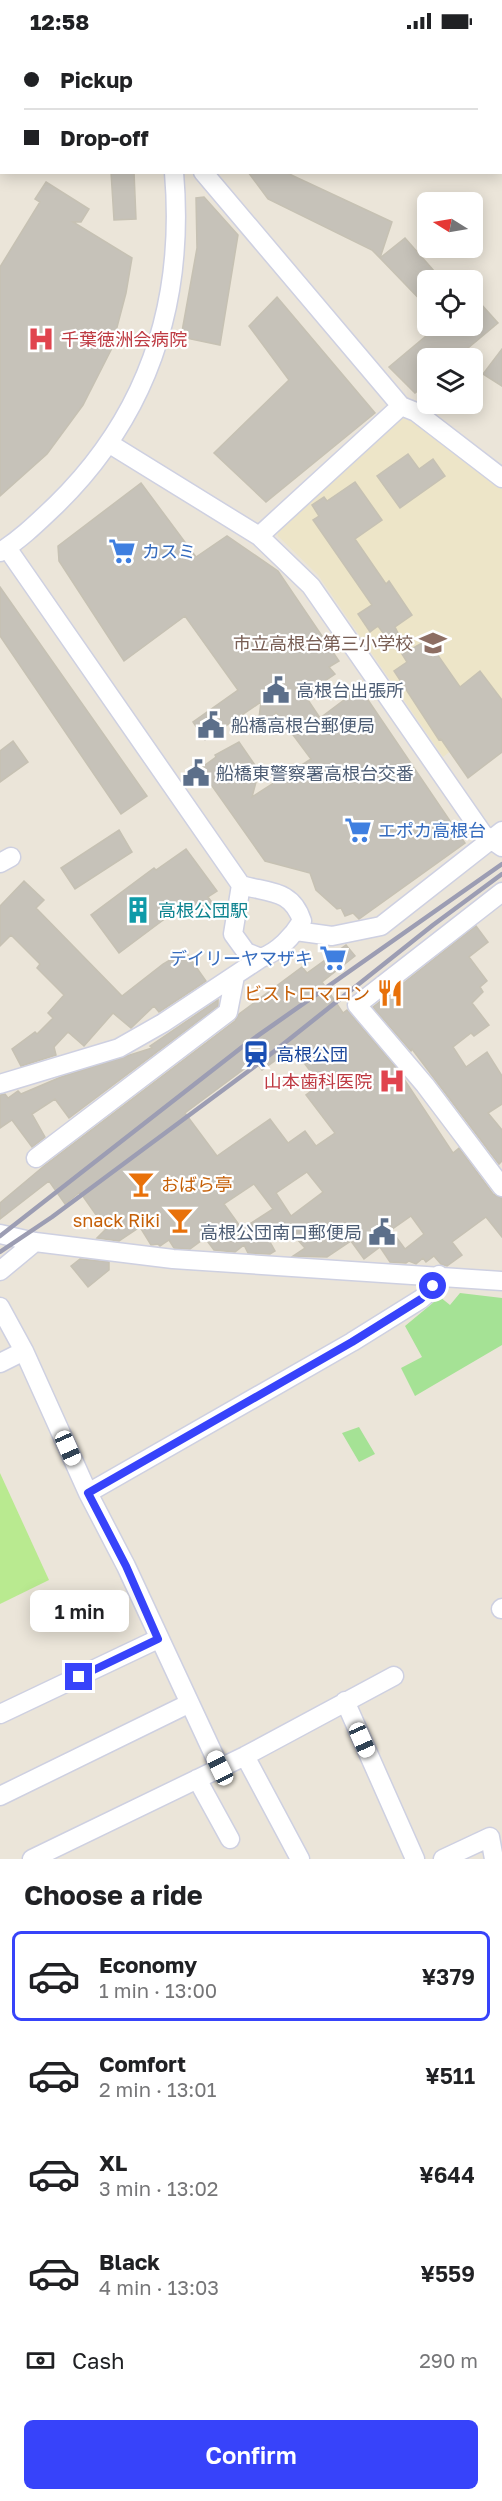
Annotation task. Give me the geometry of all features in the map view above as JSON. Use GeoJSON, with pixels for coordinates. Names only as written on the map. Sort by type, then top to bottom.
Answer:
{"type":"FeatureCollection","features":[{"type":"Feature","properties":{"kind":"street"},"geometry":{"type":"LineString","coordinates":[[0,1084],[119,1048],[261,958],[268,956],[299,926],[298,908],[281,894],[248,887],[3,550],[69,492],[110,444],[140,389],[166,307],[175,257],[174,174]]}},
{"type":"Feature","properties":{"kind":"street"},"geometry":{"type":"LineString","coordinates":[[205,174],[401,406],[416,412],[502,478]]}},
{"type":"Feature","properties":{"kind":"street"},"geometry":{"type":"LineString","coordinates":[[259,536],[401,406]]}},
{"type":"Feature","properties":{"kind":"street"},"geometry":{"type":"LineString","coordinates":[[110,444],[259,536],[311,586],[483,834],[498,840]]}},
{"type":"Feature","properties":{"kind":"street"},"geometry":{"type":"LineString","coordinates":[[299,926],[332,936],[381,926],[498,840]]}},
{"type":"Feature","properties":{"kind":"street"},"geometry":{"type":"LineString","coordinates":[[248,887],[238,908],[232,927],[233,934],[246,952],[261,958]]}},
{"type":"Feature","properties":{"kind":"street"},"geometry":{"type":"LineString","coordinates":[[502,892],[357,1005],[424,1085],[502,1187]]}},
{"type":"Feature","properties":{"kind":"street"},"geometry":{"type":"LineString","coordinates":[[36,1158],[228,1012],[235,976]]}},
{"type":"Feature","properties":{"kind":"street"},"geometry":{"type":"LineString","coordinates":[[0,1234],[35,1242],[266,1267],[439,1275],[502,1281]]}},
{"type":"Feature","properties":{"kind":"street"},"geometry":{"type":"LineString","coordinates":[[0,1271],[35,1242]]}},
{"type":"Feature","properties":{"kind":"street"},"geometry":{"type":"LineString","coordinates":[[88,1493],[352,1342],[421,1299],[430,1291],[439,1275]]}},
{"type":"Feature","properties":{"kind":"street"},"geometry":{"type":"LineString","coordinates":[[0,1307],[24,1351],[88,1493],[126,1566],[188,1704],[220,1768]]}},
{"type":"Feature","properties":{"kind":"street"},"geometry":{"type":"LineString","coordinates":[[0,1363],[24,1351]]}},
{"type":"Feature","properties":{"kind":"street"},"geometry":{"type":"LineString","coordinates":[[0,1714],[158,1639]]}},
{"type":"Feature","properties":{"kind":"street"},"geometry":{"type":"LineString","coordinates":[[32,1859],[245,1756],[394,1676]]}},
{"type":"Feature","properties":{"kind":"street"},"geometry":{"type":"LineString","coordinates":[[345,1701],[415,1859]]}},
{"type":"Feature","properties":{"kind":"street"},"geometry":{"type":"LineString","coordinates":[[0,1796],[188,1704]]}},
{"type":"Feature","properties":{"kind":"street"},"geometry":{"type":"LineString","coordinates":[[245,1756],[300,1859]]}},
{"type":"Feature","properties":{"kind":"street"},"geometry":{"type":"LineString","coordinates":[[197,1779],[230,1839]]}},
{"type":"Feature","properties":{"kind":"street"},"geometry":{"type":"LineString","coordinates":[[443,1859],[490,1837],[494,1859]]}},
{"type":"Feature","properties":{"kind":"shaded area","name":"市立高根台第三小学校"},"geometry":{"type":"Polygon","coordinates":[[[408,413],[502,489],[502,710],[443,757],[318,575],[278,536],[277,530],[408,413]]]}},
{"type":"Feature","properties":{"kind":"green space"},"geometry":{"type":"Polygon","coordinates":[[[460,1293],[502,1298],[502,1345],[415,1396],[401,1368],[422,1357],[405,1326],[440,1297],[450,1305],[460,1293]]]}},
{"type":"Feature","properties":{"kind":"green space"},"geometry":{"type":"Polygon","coordinates":[[[359,1427],[375,1454],[359,1462],[342,1433],[359,1427]]]}},
{"type":"Feature","properties":{"kind":"green space"},"geometry":{"type":"Polygon","coordinates":[[[0,1473],[49,1580],[0,1604],[0,1473]]]}},
{"type":"Feature","properties":{"kind":"building"},"geometry":{"type":"Polygon","coordinates":[[[111,174],[134,174],[136,219],[114,220],[111,174]]]}},
{"type":"Feature","properties":{"kind":"building"},"geometry":{"type":"Polygon","coordinates":[[[249,174],[289,174],[392,222],[380,258],[372,250],[268,199],[249,174]]]}},
{"type":"Feature","properties":{"kind":"building"},"geometry":{"type":"Polygon","coordinates":[[[46,182],[89,209],[81,222],[73,222],[132,258],[126,293],[111,350],[83,405],[47,454],[0,496],[0,267],[40,202],[35,199],[46,182]]]}},
{"type":"Feature","properties":{"kind":"building"},"geometry":{"type":"Polygon","coordinates":[[[204,197],[238,235],[220,345],[181,337],[197,248],[196,198],[204,197]]]}},
{"type":"Feature","properties":{"kind":"building"},"geometry":{"type":"Polygon","coordinates":[[[405,238],[417,252],[417,258],[423,258],[433,270],[417,270],[417,297],[380,258],[405,238]]]}},
{"type":"Feature","properties":{"kind":"building"},"geometry":{"type":"Polygon","coordinates":[[[277,297],[375,413],[266,502],[214,453],[289,380],[249,326],[277,297]]]}},
{"type":"Feature","properties":{"kind":"building"},"geometry":{"type":"Polygon","coordinates":[[[483,306],[498,323],[483,336],[483,306]]]}},
{"type":"Feature","properties":{"kind":"building"},"geometry":{"type":"Polygon","coordinates":[[[426,336],[482,336],[468,348],[417,348],[417,391],[415,393],[389,367],[426,336]]]}},
{"type":"Feature","properties":{"kind":"building"},"geometry":{"type":"Polygon","coordinates":[[[502,349],[502,386],[483,374],[502,349]]]}},
{"type":"Feature","properties":{"kind":"building"},"geometry":{"type":"Polygon","coordinates":[[[408,454],[419,469],[433,459],[445,476],[400,508],[377,476],[408,454]]]}},
{"type":"Feature","properties":{"kind":"building"},"geometry":{"type":"Polygon","coordinates":[[[355,482],[382,520],[355,539],[386,584],[389,581],[412,615],[395,627],[398,633],[388,640],[378,626],[370,632],[358,614],[372,605],[313,520],[319,516],[312,505],[324,497],[327,501],[355,482]]]}},
{"type":"Feature","properties":{"kind":"building"},"geometry":{"type":"Polygon","coordinates":[[[141,483],[196,557],[227,536],[278,571],[339,661],[329,667],[335,674],[310,691],[312,694],[306,697],[320,718],[352,694],[366,697],[465,843],[359,919],[353,913],[345,916],[341,908],[337,909],[316,890],[310,873],[265,861],[210,783],[206,784],[197,771],[216,757],[215,755],[239,742],[259,771],[252,797],[311,759],[276,712],[268,725],[258,726],[261,702],[205,740],[193,722],[238,690],[185,616],[124,661],[59,561],[58,546],[141,483]]]}},
{"type":"Feature","properties":{"kind":"building"},"geometry":{"type":"Polygon","coordinates":[[[0,587],[147,796],[121,814],[0,636],[0,587]]]}},
{"type":"Feature","properties":{"kind":"building"},"geometry":{"type":"Polygon","coordinates":[[[433,637],[442,650],[437,654],[460,687],[480,671],[502,700],[502,752],[468,778],[441,739],[439,740],[394,671],[407,662],[402,654],[433,637]]]}},
{"type":"Feature","properties":{"kind":"building"},"geometry":{"type":"Polygon","coordinates":[[[13,741],[28,762],[0,782],[0,751],[13,741]]]}},
{"type":"Feature","properties":{"kind":"building"},"geometry":{"type":"Polygon","coordinates":[[[119,830],[132,852],[75,889],[61,868],[119,830]]]}},
{"type":"Feature","properties":{"kind":"building","name":"高根公団駅"},"geometry":{"type":"Polygon","coordinates":[[[186,849],[217,891],[208,897],[214,905],[201,915],[190,900],[119,953],[91,915],[154,868],[156,870],[186,849]]]}},
{"type":"Feature","properties":{"kind":"building"},"geometry":{"type":"Polygon","coordinates":[[[24,881],[44,900],[36,908],[122,996],[163,964],[185,951],[206,981],[159,1012],[154,1006],[131,1028],[113,1013],[84,1046],[68,1032],[54,1047],[56,1055],[21,1066],[12,1049],[35,1032],[37,1034],[53,1018],[48,1013],[64,995],[37,968],[40,964],[11,935],[0,946],[0,906],[24,881]]]}},
{"type":"Feature","properties":{"kind":"building"},"geometry":{"type":"Polygon","coordinates":[[[476,926],[488,942],[469,957],[487,981],[480,987],[483,992],[472,1003],[489,1025],[474,1036],[471,1033],[453,1047],[466,1067],[487,1052],[502,1076],[502,1104],[488,1113],[502,1130],[502,1161],[499,1164],[412,1049],[411,1051],[373,1007],[476,926]]]}},
{"type":"Feature","properties":{"kind":"building"},"geometry":{"type":"Polygon","coordinates":[[[346,945],[355,956],[322,982],[343,1013],[347,1010],[398,1070],[453,1153],[459,1148],[493,1194],[502,1198],[502,1237],[486,1217],[452,1242],[462,1255],[447,1266],[441,1264],[434,1256],[426,1262],[423,1258],[416,1264],[409,1261],[406,1263],[390,1262],[380,1247],[364,1259],[351,1241],[327,1257],[293,1256],[305,1248],[288,1229],[270,1242],[275,1251],[270,1254],[248,1253],[244,1245],[235,1252],[214,1250],[205,1238],[190,1249],[174,1248],[169,1240],[160,1246],[151,1245],[140,1227],[119,1241],[97,1238],[106,1229],[80,1192],[65,1204],[49,1181],[0,1219],[0,1203],[44,1166],[235,1021],[239,1014],[302,967],[307,973],[346,945]],[[293,1048],[262,1070],[255,1061],[185,1113],[217,1156],[270,1119],[288,1143],[305,1131],[316,1146],[335,1133],[306,1095],[311,1091],[305,1082],[310,1079],[307,1075],[311,1072],[293,1048]],[[307,1172],[276,1193],[291,1216],[323,1192],[307,1172]],[[254,1184],[224,1204],[242,1229],[273,1209],[254,1184]],[[411,1216],[391,1230],[405,1249],[424,1234],[411,1216]]]}},
{"type":"Feature","properties":{"kind":"building"},"geometry":{"type":"Polygon","coordinates":[[[218,1000],[218,1006],[69,1118],[55,1099],[32,1114],[45,1137],[32,1147],[12,1120],[0,1128],[0,1095],[5,1094],[8,1098],[18,1091],[21,1094],[61,1077],[152,1048],[150,1046],[218,1000]]]}},
{"type":"Feature","properties":{"kind":"building"},"geometry":{"type":"Polygon","coordinates":[[[80,1259],[109,1262],[109,1270],[88,1287],[71,1266],[80,1259]]]}},
{"type":"Feature","properties":{"kind":"railway"},"geometry":{"type":"LineString","coordinates":[[0,1236],[246,1044],[502,864]]}},
{"type":"Feature","properties":{"kind":"railway"},"geometry":{"type":"LineString","coordinates":[[0,1252],[52,1217],[262,1061],[433,925],[502,874]]}},
{"type":"Feature","properties":{"kind":"place","name":"千葉徳洲会病院"},"geometry":{"type":"Point","coordinates":[41,339]}},
{"type":"Feature","properties":{"kind":"place","name":"カスミ"},"geometry":{"type":"Point","coordinates":[122,551]}},
{"type":"Feature","properties":{"kind":"place","name":"市立高根台第三小学校"},"geometry":{"type":"Point","coordinates":[433,643]}},
{"type":"Feature","properties":{"kind":"place","name":"高根台出張所"},"geometry":{"type":"Point","coordinates":[276,690]}},
{"type":"Feature","properties":{"kind":"place","name":"船橋高根台郵便局"},"geometry":{"type":"Point","coordinates":[211,725]}},
{"type":"Feature","properties":{"kind":"place","name":"船橋東警察署高根台交番"},"geometry":{"type":"Point","coordinates":[196,773]}},
{"type":"Feature","properties":{"kind":"place","name":"エポカ高根台"},"geometry":{"type":"Point","coordinates":[358,830]}},
{"type":"Feature","properties":{"kind":"place","name":"高根公団駅"},"geometry":{"type":"Point","coordinates":[138,910]}},
{"type":"Feature","properties":{"kind":"place","name":"デイリーヤマザキ"},"geometry":{"type":"Point","coordinates":[333,958]}},
{"type":"Feature","properties":{"kind":"place","name":"ビストロマロン"},"geometry":{"type":"Point","coordinates":[390,993]}},
{"type":"Feature","properties":{"kind":"place","name":"高根公団"},"geometry":{"type":"Point","coordinates":[256,1054]}},
{"type":"Feature","properties":{"kind":"place","name":"山本歯科医院"},"geometry":{"type":"Point","coordinates":[392,1081]}},
{"type":"Feature","properties":{"kind":"place","name":"おばら亭"},"geometry":{"type":"Point","coordinates":[141,1184]}},
{"type":"Feature","properties":{"kind":"place","name":"snack Riki"},"geometry":{"type":"Point","coordinates":[180,1220]}},
{"type":"Feature","properties":{"kind":"place","name":"高根公団南口郵便局"},"geometry":{"type":"Point","coordinates":[382,1232]}},
{"type":"Feature","properties":{"kind":"route"},"geometry":{"type":"LineString","coordinates":[[79,1677],[158,1639],[126,1566],[88,1493],[352,1342],[421,1299],[433,1286]]}}]}
